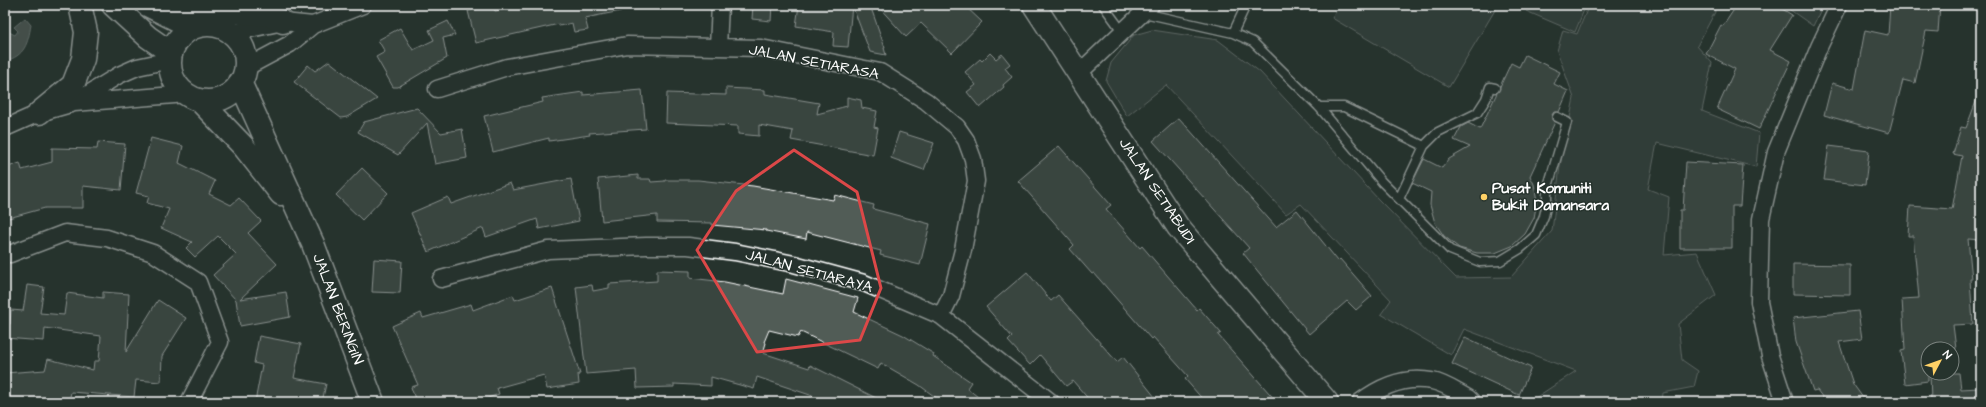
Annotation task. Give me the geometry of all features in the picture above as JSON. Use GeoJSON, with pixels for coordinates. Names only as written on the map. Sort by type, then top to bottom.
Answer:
{"type":"FeatureCollection","features":[{"type":"Feature","properties":{"kind":"street"},"geometry":{"type":"LineString","coordinates":[[39,113],[72,85],[83,59],[86,32],[80,5]]}},
{"type":"Feature","properties":{"kind":"street"},"geometry":{"type":"LineString","coordinates":[[113,5],[170,57]]}},
{"type":"Feature","properties":{"kind":"street"},"geometry":{"type":"LineString","coordinates":[[147,5],[177,20],[199,26],[216,26],[231,33],[241,45],[244,52],[243,75]]}},
{"type":"Feature","properties":{"kind":"street"},"geometry":{"type":"LineString","coordinates":[[187,5],[233,12],[268,15],[283,22]]}},
{"type":"Feature","properties":{"kind":"street"},"geometry":{"type":"LineString","coordinates":[[5,128],[39,113],[74,103],[193,97],[211,101],[223,98],[232,92],[243,75],[290,44],[313,25],[363,5]]}},
{"type":"Feature","properties":{"kind":"street"},"geometry":{"type":"LineString","coordinates":[[718,47],[720,5]]}},
{"type":"Feature","properties":{"kind":"street","name":"JALAN SETIABUDI"},"geometry":{"type":"LineString","coordinates":[[1034,5],[1079,72],[1178,227],[1327,402]]}},
{"type":"Feature","properties":{"kind":"street"},"geometry":{"type":"LineString","coordinates":[[1785,402],[1770,356],[1759,302],[1762,219],[1776,152],[1819,47],[1840,5]]}},
{"type":"Feature","properties":{"kind":"street"},"geometry":{"type":"LineString","coordinates":[[1079,72],[1147,9]]}},
{"type":"Feature","properties":{"kind":"street"},"geometry":{"type":"LineString","coordinates":[[231,33],[283,22],[313,25]]}},
{"type":"Feature","properties":{"kind":"street"},"geometry":{"type":"LineString","coordinates":[[193,97],[180,88],[174,80],[170,70],[170,57],[175,44],[181,35],[190,29],[199,26]]}},
{"type":"Feature","properties":{"kind":"street","name":"JALAN SETIARASA"},"geometry":{"type":"LineString","coordinates":[[437,89],[507,67],[627,45],[761,48],[880,72],[926,101],[957,127],[966,140],[974,159],[976,181],[963,250],[951,296],[941,316]]}},
{"type":"Feature","properties":{"kind":"street"},"geometry":{"type":"LineString","coordinates":[[74,103],[119,75],[137,67],[170,57]]}},
{"type":"Feature","properties":{"kind":"street","name":"JALAN BERINGIN"},"geometry":{"type":"LineString","coordinates":[[243,75],[351,340],[373,402]]}},
{"type":"Feature","properties":{"kind":"street","name":"JALAN BERINGIN"},"geometry":{"type":"LineString","coordinates":[[193,97],[244,147],[300,216]]}},
{"type":"Feature","properties":{"kind":"street"},"geometry":{"type":"LineString","coordinates":[[10,254],[65,234],[107,238],[153,253],[198,282],[220,342],[189,402]]}},
{"type":"Feature","properties":{"kind":"street","name":"JALAN SETIARAYA"},"geometry":{"type":"LineString","coordinates":[[441,279],[548,250],[688,246],[735,252],[794,264],[864,283],[941,316],[1051,402]]}},
{"type":"Feature","properties":{"kind":"street"},"geometry":{"type":"LineString","coordinates":[[1360,402],[1392,384],[1408,380],[1433,381],[1468,398],[1472,402]]}},
{"type":"Feature","properties":{"kind":"lane"},"geometry":{"type":"LineString","coordinates":[[1103,5],[1122,31]]}},
{"type":"Feature","properties":{"kind":"lane"},"geometry":{"type":"LineString","coordinates":[[1233,33],[1246,5]]}},
{"type":"Feature","properties":{"kind":"lane"},"geometry":{"type":"LineString","coordinates":[[1147,9],[1233,33],[1253,42],[1319,107],[1382,182],[1450,250],[1480,262],[1500,261],[1520,249],[1536,235],[1544,216],[1547,203],[1547,190],[1567,122],[1557,117]]}},
{"type":"Feature","properties":{"kind":"lane"},"geometry":{"type":"LineString","coordinates":[[1399,199],[1424,146],[1438,132],[1477,113],[1486,99],[1490,87],[1496,88]]}},
{"type":"Feature","properties":{"kind":"lane"},"geometry":{"type":"LineString","coordinates":[[1319,107],[1344,107],[1424,146]]}},
{"type":"Feature","properties":{"kind":"highlighted area"},"geometry":{"type":"Polygon","coordinates":[[[794,150],[857,192],[881,288],[860,340],[757,352],[697,250],[736,191],[794,150]]]}},
{"type":"Feature","properties":{"kind":"shaded area"},"geometry":{"type":"Polygon","coordinates":[[[1340,5],[1498,5],[1449,87],[1332,18],[1340,5]]]}},
{"type":"Feature","properties":{"kind":"shaded area"},"geometry":{"type":"Polygon","coordinates":[[[1528,5],[1586,5],[1575,32],[1526,11],[1528,5]]]}},
{"type":"Feature","properties":{"kind":"shaded area"},"geometry":{"type":"Polygon","coordinates":[[[1589,5],[1714,5],[1715,12],[1697,46],[1712,63],[1702,111],[1759,133],[1756,167],[1657,143],[1648,189],[1669,197],[1664,255],[1697,252],[1716,295],[1678,324],[1682,360],[1698,371],[1694,387],[1663,393],[1662,402],[1529,402],[1576,371],[1464,329],[1451,355],[1381,314],[1391,300],[1301,204],[1286,214],[1166,85],[1127,116],[1106,81],[1111,63],[1134,35],[1152,30],[1218,40],[1260,72],[1379,200],[1456,278],[1511,277],[1552,231],[1560,166],[1574,98],[1557,51],[1563,30],[1577,34],[1589,5]]]}},
{"type":"Feature","properties":{"kind":"shaded area"},"geometry":{"type":"Polygon","coordinates":[[[1783,5],[1823,5],[1813,26],[1783,5]]]}},
{"type":"Feature","properties":{"kind":"shaded area"},"geometry":{"type":"Polygon","coordinates":[[[25,18],[31,25],[27,43],[17,56],[5,61],[5,30],[15,35],[18,31],[14,27],[25,18]]]}},
{"type":"Feature","properties":{"kind":"building"},"geometry":{"type":"Polygon","coordinates":[[[493,5],[495,11],[518,7],[518,5],[620,5],[621,11],[585,18],[588,30],[574,32],[572,23],[559,26],[559,24],[476,43],[468,11],[493,5]]]}},
{"type":"Feature","properties":{"kind":"building"},"geometry":{"type":"Polygon","coordinates":[[[753,5],[772,5],[771,21],[752,19],[753,5]]]}},
{"type":"Feature","properties":{"kind":"building"},"geometry":{"type":"Polygon","coordinates":[[[799,5],[852,5],[848,47],[833,46],[834,32],[796,26],[799,5]]]}},
{"type":"Feature","properties":{"kind":"building"},"geometry":{"type":"Polygon","coordinates":[[[852,5],[870,5],[886,55],[870,52],[852,5]]]}},
{"type":"Feature","properties":{"kind":"building"},"geometry":{"type":"Polygon","coordinates":[[[877,5],[964,5],[982,22],[952,53],[921,23],[906,37],[877,5]]]}},
{"type":"Feature","properties":{"kind":"building"},"geometry":{"type":"Polygon","coordinates":[[[1737,5],[1776,5],[1792,15],[1770,50],[1791,61],[1759,129],[1717,109],[1735,69],[1706,54],[1721,25],[1723,26],[1737,5]]]}},
{"type":"Feature","properties":{"kind":"building"},"geometry":{"type":"Polygon","coordinates":[[[1890,5],[1940,5],[1938,32],[1926,31],[1915,83],[1903,80],[1889,133],[1824,115],[1832,83],[1854,89],[1865,30],[1888,35],[1890,5]]]}},
{"type":"Feature","properties":{"kind":"building"},"geometry":{"type":"Polygon","coordinates":[[[448,21],[455,35],[443,38],[447,58],[398,87],[393,87],[376,57],[385,52],[378,40],[400,28],[413,50],[434,40],[429,30],[448,21]]]}},
{"type":"Feature","properties":{"kind":"building"},"geometry":{"type":"Polygon","coordinates":[[[990,53],[996,59],[1002,54],[1010,64],[1005,68],[1012,77],[1003,85],[1004,87],[980,108],[967,92],[976,85],[965,72],[980,59],[982,61],[990,53]]]}},
{"type":"Feature","properties":{"kind":"building"},"geometry":{"type":"Polygon","coordinates":[[[1525,55],[1560,72],[1554,84],[1568,91],[1559,112],[1554,112],[1552,115],[1552,120],[1555,122],[1530,176],[1534,184],[1537,201],[1534,218],[1525,234],[1512,246],[1495,253],[1477,253],[1459,248],[1444,236],[1435,223],[1430,205],[1431,192],[1412,183],[1424,159],[1442,168],[1449,159],[1470,147],[1454,140],[1461,127],[1468,123],[1480,129],[1511,63],[1519,67],[1525,55]]]}},
{"type":"Feature","properties":{"kind":"building"},"geometry":{"type":"Polygon","coordinates":[[[329,61],[377,99],[347,117],[341,118],[294,82],[308,65],[315,71],[329,61]]]}},
{"type":"Feature","properties":{"kind":"building"},"geometry":{"type":"Polygon","coordinates":[[[726,88],[765,90],[765,94],[819,103],[817,114],[847,106],[847,97],[861,100],[862,108],[877,111],[874,127],[878,128],[873,155],[791,140],[793,131],[759,125],[759,136],[738,134],[738,126],[666,123],[667,93],[726,95],[726,88]]]}},
{"type":"Feature","properties":{"kind":"building"},"geometry":{"type":"Polygon","coordinates":[[[642,90],[646,129],[589,133],[590,135],[549,141],[549,138],[493,152],[484,116],[543,102],[542,98],[583,92],[583,95],[642,90]]]}},
{"type":"Feature","properties":{"kind":"building"},"geometry":{"type":"Polygon","coordinates":[[[1980,91],[1981,240],[1968,239],[1972,279],[1970,279],[1973,324],[1953,325],[1955,341],[1920,341],[1920,381],[1928,381],[1905,384],[1901,351],[1905,350],[1902,299],[1919,298],[1913,236],[1908,236],[1910,206],[1952,209],[1962,156],[1953,154],[1961,127],[1966,128],[1980,91]]]}},
{"type":"Feature","properties":{"kind":"building"},"geometry":{"type":"Polygon","coordinates":[[[417,108],[441,133],[462,129],[467,158],[435,164],[427,123],[398,155],[358,132],[364,122],[417,108]]]}},
{"type":"Feature","properties":{"kind":"building"},"geometry":{"type":"Polygon","coordinates":[[[1179,118],[1276,227],[1297,210],[1338,261],[1340,259],[1372,296],[1356,310],[1347,301],[1309,334],[1243,253],[1249,248],[1153,141],[1179,118]]]}},
{"type":"Feature","properties":{"kind":"building"},"geometry":{"type":"Polygon","coordinates":[[[899,132],[934,143],[924,170],[891,158],[899,132]]]}},
{"type":"Feature","properties":{"kind":"building"},"geometry":{"type":"Polygon","coordinates":[[[151,138],[183,146],[179,163],[215,181],[209,194],[231,205],[239,198],[261,221],[248,233],[277,264],[240,299],[286,292],[290,317],[240,326],[236,300],[213,275],[236,254],[218,236],[195,257],[186,248],[192,242],[161,228],[169,209],[147,203],[149,196],[136,193],[151,138]]]}},
{"type":"Feature","properties":{"kind":"building"},"geometry":{"type":"Polygon","coordinates":[[[98,142],[125,144],[121,190],[83,186],[83,208],[45,208],[5,219],[5,168],[20,163],[22,170],[52,162],[52,148],[97,149],[98,142]]]}},
{"type":"Feature","properties":{"kind":"building"},"geometry":{"type":"Polygon","coordinates":[[[1059,146],[1111,205],[1106,209],[1140,248],[1142,246],[1197,310],[1199,308],[1221,333],[1218,335],[1277,402],[1205,402],[1185,379],[1188,376],[1153,337],[1151,339],[1094,273],[1092,274],[1070,249],[1074,245],[1018,181],[1059,146]]]}},
{"type":"Feature","properties":{"kind":"building"},"geometry":{"type":"Polygon","coordinates":[[[1829,146],[1869,151],[1865,185],[1824,180],[1829,146]]]}},
{"type":"Feature","properties":{"kind":"building"},"geometry":{"type":"Polygon","coordinates":[[[1686,162],[1743,165],[1740,206],[1732,206],[1732,248],[1680,248],[1680,210],[1683,210],[1686,162]]]}},
{"type":"Feature","properties":{"kind":"building"},"geometry":{"type":"Polygon","coordinates":[[[362,168],[388,193],[362,220],[336,195],[362,168]]]}},
{"type":"Feature","properties":{"kind":"building"},"geometry":{"type":"Polygon","coordinates":[[[638,175],[638,179],[650,179],[651,182],[665,180],[698,180],[753,186],[833,200],[835,195],[874,205],[873,209],[930,224],[920,265],[880,255],[881,251],[807,232],[806,239],[766,230],[712,225],[712,223],[657,222],[657,215],[602,221],[598,179],[638,175]]]}},
{"type":"Feature","properties":{"kind":"building"},"geometry":{"type":"Polygon","coordinates":[[[571,179],[579,221],[539,229],[537,219],[486,237],[483,228],[428,252],[411,213],[448,197],[451,204],[510,183],[513,190],[571,179]]]}},
{"type":"Feature","properties":{"kind":"building"},"geometry":{"type":"Polygon","coordinates":[[[374,259],[402,261],[400,293],[372,292],[374,259]]]}},
{"type":"Feature","properties":{"kind":"building"},"geometry":{"type":"Polygon","coordinates":[[[1793,264],[1850,265],[1850,295],[1793,294],[1793,264]]]}},
{"type":"Feature","properties":{"kind":"building"},"geometry":{"type":"Polygon","coordinates":[[[657,270],[690,271],[690,278],[725,282],[783,294],[786,279],[858,298],[854,312],[903,335],[934,354],[933,356],[971,382],[967,388],[984,402],[942,402],[919,385],[881,363],[878,369],[801,332],[798,337],[769,330],[764,342],[766,343],[763,353],[809,368],[810,365],[884,402],[810,402],[813,396],[757,377],[754,389],[711,377],[711,386],[674,384],[674,387],[637,388],[636,370],[586,374],[576,287],[592,285],[593,291],[609,288],[609,284],[657,281],[657,270]]]}},
{"type":"Feature","properties":{"kind":"building"},"geometry":{"type":"Polygon","coordinates":[[[1027,272],[1051,301],[1058,295],[1117,362],[1123,357],[1159,402],[1091,402],[1073,381],[1066,386],[1040,355],[1030,365],[1008,341],[1012,337],[986,307],[1027,272]]]}},
{"type":"Feature","properties":{"kind":"building"},"geometry":{"type":"Polygon","coordinates":[[[27,285],[44,287],[40,313],[64,315],[67,293],[103,298],[103,292],[129,294],[126,352],[158,300],[186,318],[162,356],[161,382],[136,380],[134,397],[71,392],[69,402],[38,402],[38,400],[5,401],[5,373],[45,370],[48,359],[93,370],[94,361],[99,361],[101,336],[45,328],[44,341],[5,338],[5,324],[10,324],[11,310],[23,311],[27,285]]]}},
{"type":"Feature","properties":{"kind":"building"},"geometry":{"type":"Polygon","coordinates":[[[552,288],[580,374],[578,374],[579,384],[547,389],[544,375],[497,388],[499,394],[477,402],[416,402],[411,387],[418,385],[392,326],[421,313],[423,318],[471,304],[473,310],[513,295],[515,300],[552,288]]]}},
{"type":"Feature","properties":{"kind":"building"},"geometry":{"type":"Polygon","coordinates":[[[1858,311],[1862,339],[1839,342],[1853,384],[1866,402],[1826,402],[1817,390],[1813,391],[1796,342],[1793,318],[1858,311]]]}},
{"type":"Feature","properties":{"kind":"building"},"geometry":{"type":"Polygon","coordinates":[[[259,336],[301,344],[294,378],[326,384],[322,402],[255,402],[262,365],[254,363],[259,336]]]}},
{"type":"Feature","properties":{"kind":"building"},"geometry":{"type":"Polygon","coordinates":[[[1465,337],[1531,368],[1519,395],[1452,364],[1465,337]]]}},
{"type":"Feature","properties":{"kind":"building"},"geometry":{"type":"Polygon","coordinates":[[[1930,381],[1960,381],[1961,389],[1979,388],[1979,402],[1931,402],[1930,381]]]}},
{"type":"Feature","properties":{"kind":"place","name":"Pusat Komuniti Bukit Damansara"},"geometry":{"type":"Point","coordinates":[1484,197]}}]}
